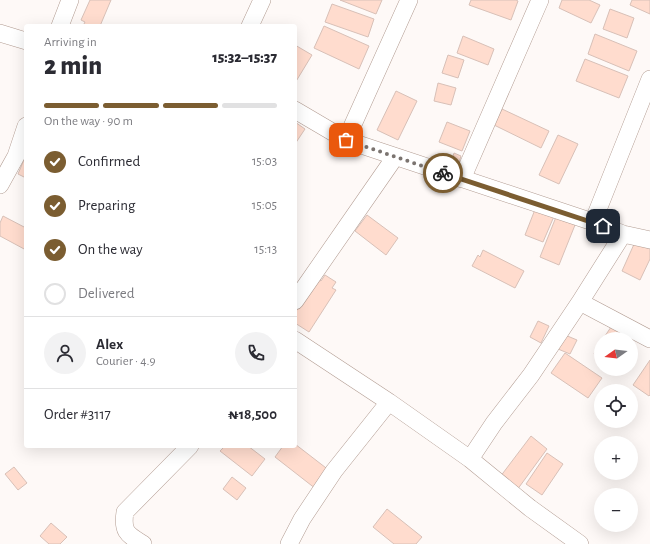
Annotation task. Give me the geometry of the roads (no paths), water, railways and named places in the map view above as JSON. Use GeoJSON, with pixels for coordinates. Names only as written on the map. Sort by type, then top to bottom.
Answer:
{"type":"FeatureCollection","features":[{"type":"Feature","properties":{"kind":"street"},"geometry":{"type":"LineString","coordinates":[[61,24],[70,0]]}},
{"type":"Feature","properties":{"kind":"street"},"geometry":{"type":"LineString","coordinates":[[251,24],[262,0]]}},
{"type":"Feature","properties":{"kind":"street"},"geometry":{"type":"LineString","coordinates":[[346,140],[409,0]]}},
{"type":"Feature","properties":{"kind":"street"},"geometry":{"type":"LineString","coordinates":[[462,179],[540,0]]}},
{"type":"Feature","properties":{"kind":"street"},"geometry":{"type":"LineString","coordinates":[[0,33],[24,40]]}},
{"type":"Feature","properties":{"kind":"street"},"geometry":{"type":"LineString","coordinates":[[593,222],[650,79]]}},
{"type":"Feature","properties":{"kind":"street"},"geometry":{"type":"LineString","coordinates":[[297,111],[346,140],[593,222],[623,234],[650,240]]}},
{"type":"Feature","properties":{"kind":"street"},"geometry":{"type":"LineString","coordinates":[[0,185],[16,156],[24,132]]}},
{"type":"Feature","properties":{"kind":"street"},"geometry":{"type":"LineString","coordinates":[[297,298],[395,157]]}},
{"type":"Feature","properties":{"kind":"street"},"geometry":{"type":"LineString","coordinates":[[470,458],[494,423],[531,375],[623,234]]}},
{"type":"Feature","properties":{"kind":"street"},"geometry":{"type":"LineString","coordinates":[[580,302],[650,339]]}},
{"type":"Feature","properties":{"kind":"street"},"geometry":{"type":"LineString","coordinates":[[297,341],[470,458],[530,508],[577,543]]}},
{"type":"Feature","properties":{"kind":"street"},"geometry":{"type":"LineString","coordinates":[[289,544],[302,520],[334,471],[389,402]]}},
{"type":"Feature","properties":{"kind":"street"},"geometry":{"type":"LineString","coordinates":[[143,544],[127,534],[123,524],[125,512],[188,448]]}}]}
